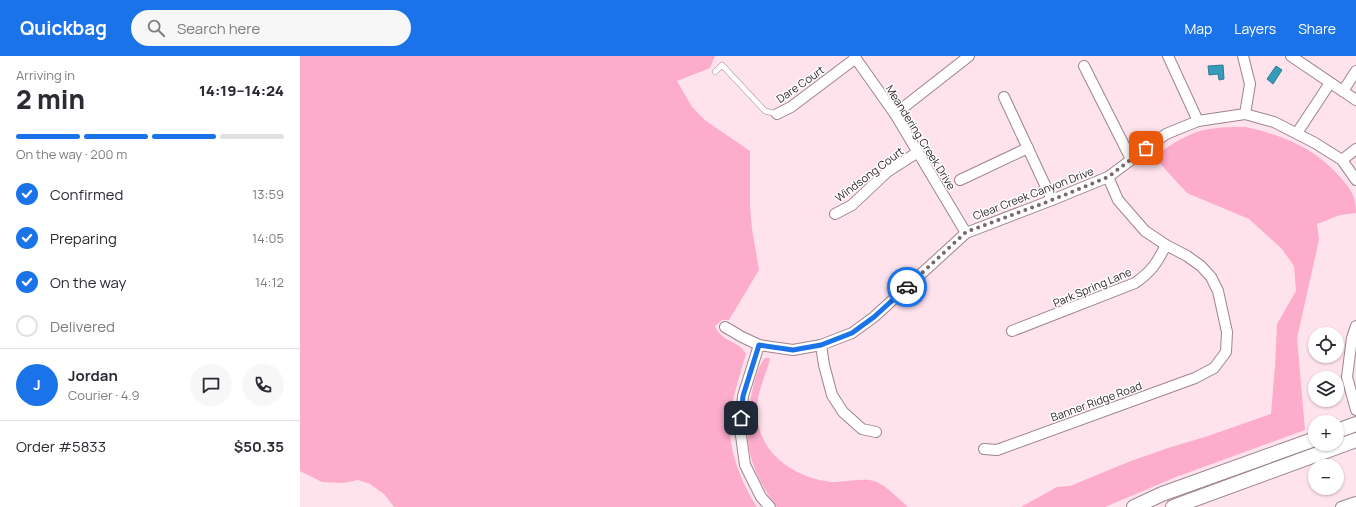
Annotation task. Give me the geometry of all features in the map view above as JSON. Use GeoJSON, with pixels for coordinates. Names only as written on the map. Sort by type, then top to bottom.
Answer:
{"type":"FeatureCollection","features":[{"type":"Feature","properties":{"kind":"main road"},"geometry":{"type":"LineString","coordinates":[[1344,428],[1356,424]]}},
{"type":"Feature","properties":{"kind":"main road"},"geometry":{"type":"LineString","coordinates":[[1173,507],[1356,440]]}},
{"type":"Feature","properties":{"kind":"main road"},"geometry":{"type":"LineString","coordinates":[[1134,507],[1162,494],[1308,442]]}},
{"type":"Feature","properties":{"kind":"street"},"geometry":{"type":"LineString","coordinates":[[895,114],[969,56]]}},
{"type":"Feature","properties":{"kind":"street"},"geometry":{"type":"LineString","coordinates":[[1168,56],[1198,120]]}},
{"type":"Feature","properties":{"kind":"street"},"geometry":{"type":"LineString","coordinates":[[1243,56],[1250,84],[1245,114]]}},
{"type":"Feature","properties":{"kind":"street"},"geometry":{"type":"LineString","coordinates":[[1292,56],[1356,100]]}},
{"type":"Feature","properties":{"kind":"street","name":"Meandering Creek Drive"},"geometry":{"type":"LineString","coordinates":[[855,57],[895,114],[966,232]]}},
{"type":"Feature","properties":{"kind":"street","name":"Dare Court"},"geometry":{"type":"LineString","coordinates":[[777,114],[791,107],[855,57]]}},
{"type":"Feature","properties":{"kind":"street"},"geometry":{"type":"LineString","coordinates":[[1084,66],[1131,159]]}},
{"type":"Feature","properties":{"kind":"street"},"geometry":{"type":"LineString","coordinates":[[1343,91],[1356,71]]}},
{"type":"Feature","properties":{"kind":"street"},"geometry":{"type":"LineString","coordinates":[[1297,133],[1330,83]]}},
{"type":"Feature","properties":{"kind":"street"},"geometry":{"type":"LineString","coordinates":[[1004,97],[1052,200]]}},
{"type":"Feature","properties":{"kind":"street","name":"Clear Creek Canyon Drive"},"geometry":{"type":"LineString","coordinates":[[725,327],[759,345],[793,350],[821,345],[852,333],[874,317],[966,232],[1052,200],[1108,177],[1166,134],[1198,120],[1245,114],[1274,122],[1297,133],[1342,160],[1356,180]]}},
{"type":"Feature","properties":{"kind":"street"},"geometry":{"type":"LineString","coordinates":[[960,180],[1028,148]]}},
{"type":"Feature","properties":{"kind":"street"},"geometry":{"type":"LineString","coordinates":[[1342,160],[1356,149]]}},
{"type":"Feature","properties":{"kind":"street","name":"Windsong Court"},"geometry":{"type":"LineString","coordinates":[[835,214],[852,205],[887,172],[918,152]]}},
{"type":"Feature","properties":{"kind":"street"},"geometry":{"type":"LineString","coordinates":[[1108,177],[1118,200],[1133,218],[1145,232],[1166,245]]}},
{"type":"Feature","properties":{"kind":"street","name":"Park Spring Lane"},"geometry":{"type":"LineString","coordinates":[[1012,331],[1135,283],[1147,275],[1158,261],[1166,245]]}},
{"type":"Feature","properties":{"kind":"street","name":"Banner Ridge Road"},"geometry":{"type":"LineString","coordinates":[[984,449],[997,450],[1195,378],[1214,368],[1226,352],[1227,332],[1218,291],[1211,277],[1201,266],[1187,256],[1166,245]]}},
{"type":"Feature","properties":{"kind":"street"},"geometry":{"type":"LineString","coordinates":[[1356,326],[1352,338],[1347,377],[1356,410]]}},
{"type":"Feature","properties":{"kind":"street"},"geometry":{"type":"LineString","coordinates":[[759,345],[743,396],[740,428],[745,465],[761,497],[770,507]]}},
{"type":"Feature","properties":{"kind":"street"},"geometry":{"type":"LineString","coordinates":[[821,345],[824,365],[832,395],[843,412],[862,429],[876,432]]}},
{"type":"Feature","properties":{"kind":"street"},"geometry":{"type":"LineString","coordinates":[[1341,507],[1356,502]]}},
{"type":"Feature","properties":{"kind":"lane"},"geometry":{"type":"LineString","coordinates":[[715,72],[722,65],[765,111],[777,114]]}},
{"type":"Feature","properties":{"kind":"shaded area"},"geometry":{"type":"Polygon","coordinates":[[[300,56],[715,56],[710,68],[677,81],[692,107],[706,121],[750,151],[750,206],[752,229],[759,270],[729,320],[722,320],[715,326],[722,336],[743,349],[746,354],[733,401],[730,417],[730,428],[736,464],[757,507],[394,507],[384,494],[370,484],[358,480],[343,483],[322,482],[300,471],[300,56]]]}},
{"type":"Feature","properties":{"kind":"shaded area"},"geometry":{"type":"Polygon","coordinates":[[[1246,127],[1273,134],[1298,144],[1320,158],[1341,178],[1350,190],[1355,202],[1356,213],[1340,215],[1317,224],[1319,240],[1297,338],[1305,430],[1176,477],[1105,507],[1021,507],[1057,487],[1070,486],[1131,461],[1271,414],[1277,324],[1296,291],[1294,266],[1282,249],[1249,219],[1187,193],[1154,157],[1183,138],[1200,131],[1213,128],[1246,127]]]}},
{"type":"Feature","properties":{"kind":"shaded area"},"geometry":{"type":"Polygon","coordinates":[[[765,358],[770,358],[758,400],[757,413],[763,439],[778,459],[788,467],[812,478],[831,482],[871,480],[877,482],[889,490],[908,507],[777,507],[759,479],[750,452],[748,439],[749,409],[752,392],[758,370],[765,358]]]}},
{"type":"Feature","properties":{"kind":"water"},"geometry":{"type":"Polygon","coordinates":[[[1223,65],[1224,79],[1219,80],[1218,74],[1209,75],[1208,66],[1223,65]]]}},
{"type":"Feature","properties":{"kind":"water"},"geometry":{"type":"Polygon","coordinates":[[[1276,66],[1282,70],[1273,84],[1267,79],[1276,66]]]}},
{"type":"Feature","properties":{"kind":"way so far"},"geometry":{"type":"LineString","coordinates":[[907,287],[966,232],[1052,200],[1108,177],[1146,148]]}},
{"type":"Feature","properties":{"kind":"route"},"geometry":{"type":"LineString","coordinates":[[741,418],[743,396],[759,345],[793,350],[821,345],[852,333],[874,317],[907,287]]}}]}
